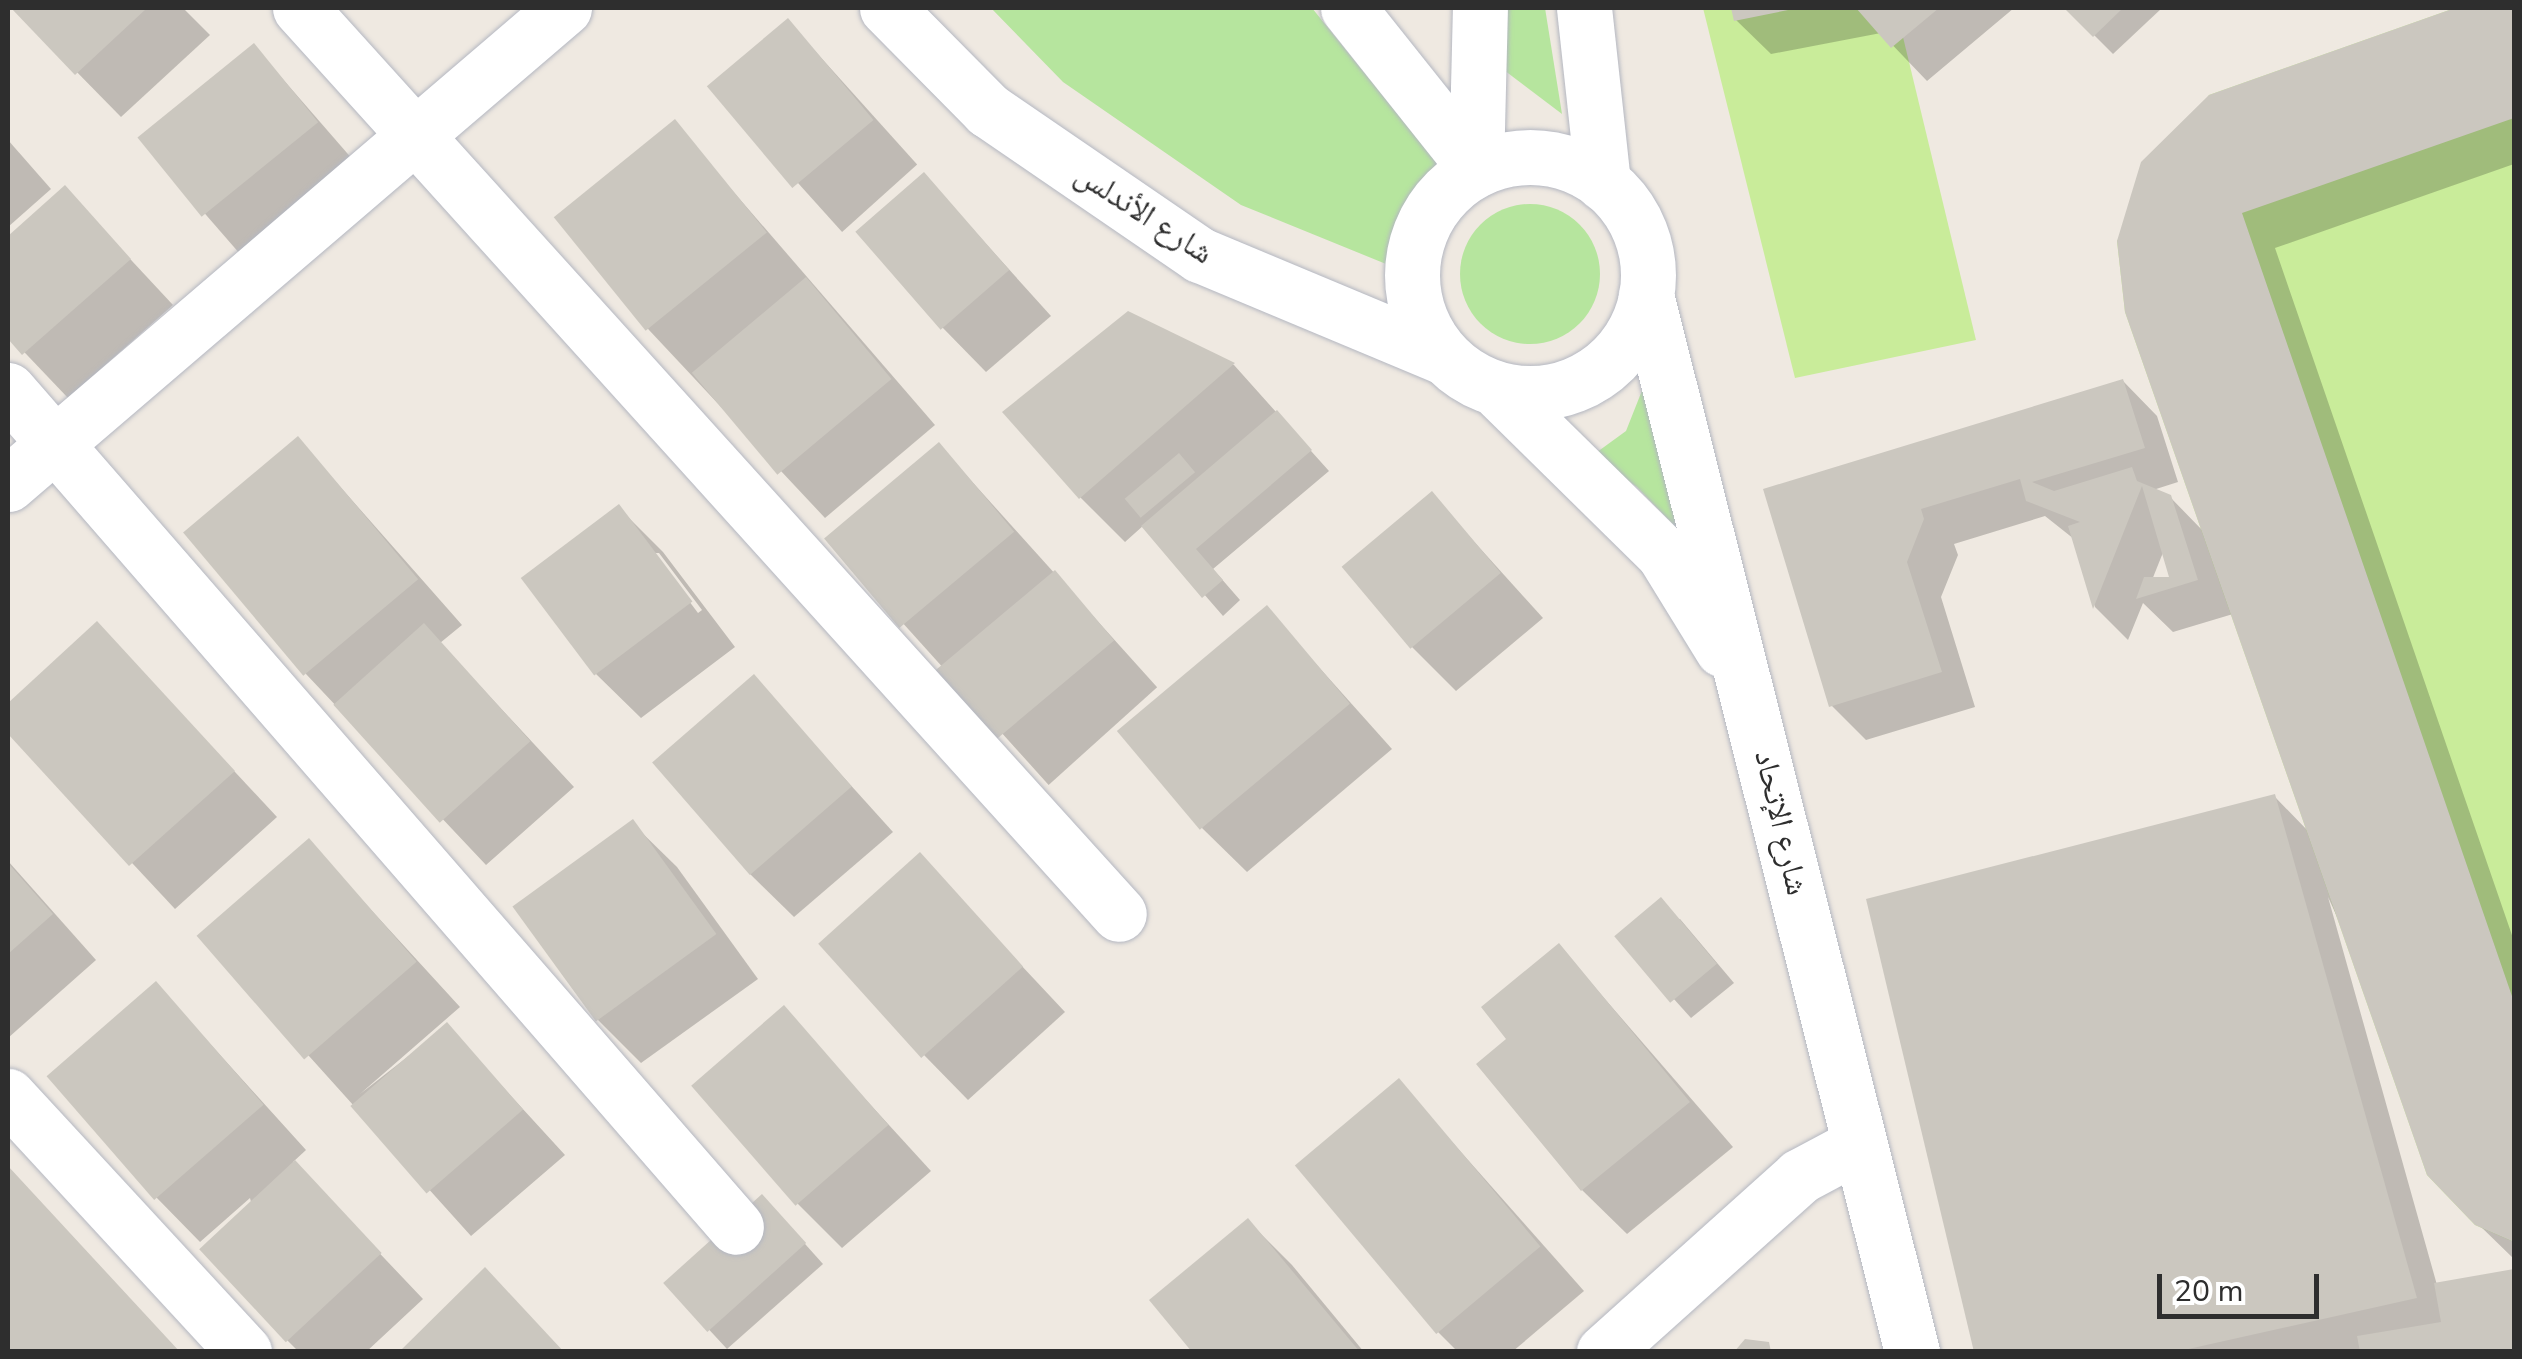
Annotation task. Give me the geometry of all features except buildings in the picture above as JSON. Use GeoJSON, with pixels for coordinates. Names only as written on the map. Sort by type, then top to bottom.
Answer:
{"type":"FeatureCollection","features":[{"type":"Feature","properties":{"kind":"street"},"geometry":{"type":"LineString","coordinates":[[300,8],[1119,914]]}},
{"type":"Feature","properties":{"kind":"street"},"geometry":{"type":"LineString","coordinates":[[8,484],[564,8]]}},
{"type":"Feature","properties":{"kind":"street","name":"شارع الأندلس"},"geometry":{"type":"LineString","coordinates":[[887,8],[988,110],[1200,255],[1442,356]]}},
{"type":"Feature","properties":{"kind":"street"},"geometry":{"type":"LineString","coordinates":[[1348,8],[1476,169]]}},
{"type":"Feature","properties":{"kind":"street"},"geometry":{"type":"LineString","coordinates":[[1476,169],[1480,8]]}},
{"type":"Feature","properties":{"kind":"street"},"geometry":{"type":"LineString","coordinates":[[1584,8],[1603,183]]}},
{"type":"Feature","properties":{"kind":"street"},"geometry":{"type":"LineString","coordinates":[[1496,389],[1532,394],[1569,388],[1602,370],[1627,344],[1646,295],[1642,236],[1623,200],[1603,183],[1555,159],[1515,157],[1476,169],[1435,205],[1413,254],[1412,291],[1422,326],[1442,356],[1496,389],[1663,553],[1752,698]]}},
{"type":"Feature","properties":{"kind":"street","name":"شارع الإتحاد"},"geometry":{"type":"LineString","coordinates":[[1646,295],[1752,698],[1858,1145],[1912,1352]]}},
{"type":"Feature","properties":{"kind":"street"},"geometry":{"type":"LineString","coordinates":[[8,390],[736,1227]]}},
{"type":"Feature","properties":{"kind":"street"},"geometry":{"type":"LineString","coordinates":[[8,1096],[244,1352]]}},
{"type":"Feature","properties":{"kind":"street"},"geometry":{"type":"LineString","coordinates":[[1604,1352],[1800,1176],[1858,1145]]}},
{"type":"Feature","properties":{"kind":"green space"},"geometry":{"type":"Polygon","coordinates":[[[991,8],[1312,8],[1437,163],[1401,217],[1391,266],[1241,205],[1063,82],[991,8]]]}},
{"type":"Feature","properties":{"kind":"green space"},"geometry":{"type":"Polygon","coordinates":[[[1499,8],[1545,8],[1562,114],[1492,61],[1499,8]]]}},
{"type":"Feature","properties":{"kind":"green space"},"geometry":{"type":"Polygon","coordinates":[[[1703,8],[1896,8],[1976,340],[1795,378],[1703,8]]]}},
{"type":"Feature","properties":{"kind":"green space"},"geometry":{"type":"Polygon","coordinates":[[[2455,8],[2514,8],[2514,1242],[2475,1225],[2427,1175],[2125,312],[2117,241],[2209,95],[2455,8]]]}},
{"type":"Feature","properties":{"kind":"green space"},"geometry":{"type":"Polygon","coordinates":[[[1530,204],[1557,210],[1579,225],[1594,247],[1600,274],[1594,301],[1579,323],[1557,338],[1530,344],[1503,338],[1481,323],[1466,301],[1460,274],[1466,247],[1481,225],[1503,210],[1530,204]]]}},
{"type":"Feature","properties":{"kind":"green space"},"geometry":{"type":"Polygon","coordinates":[[[1645,383],[1695,547],[1637,487],[1593,455],[1626,431],[1645,383]]]}}]}
